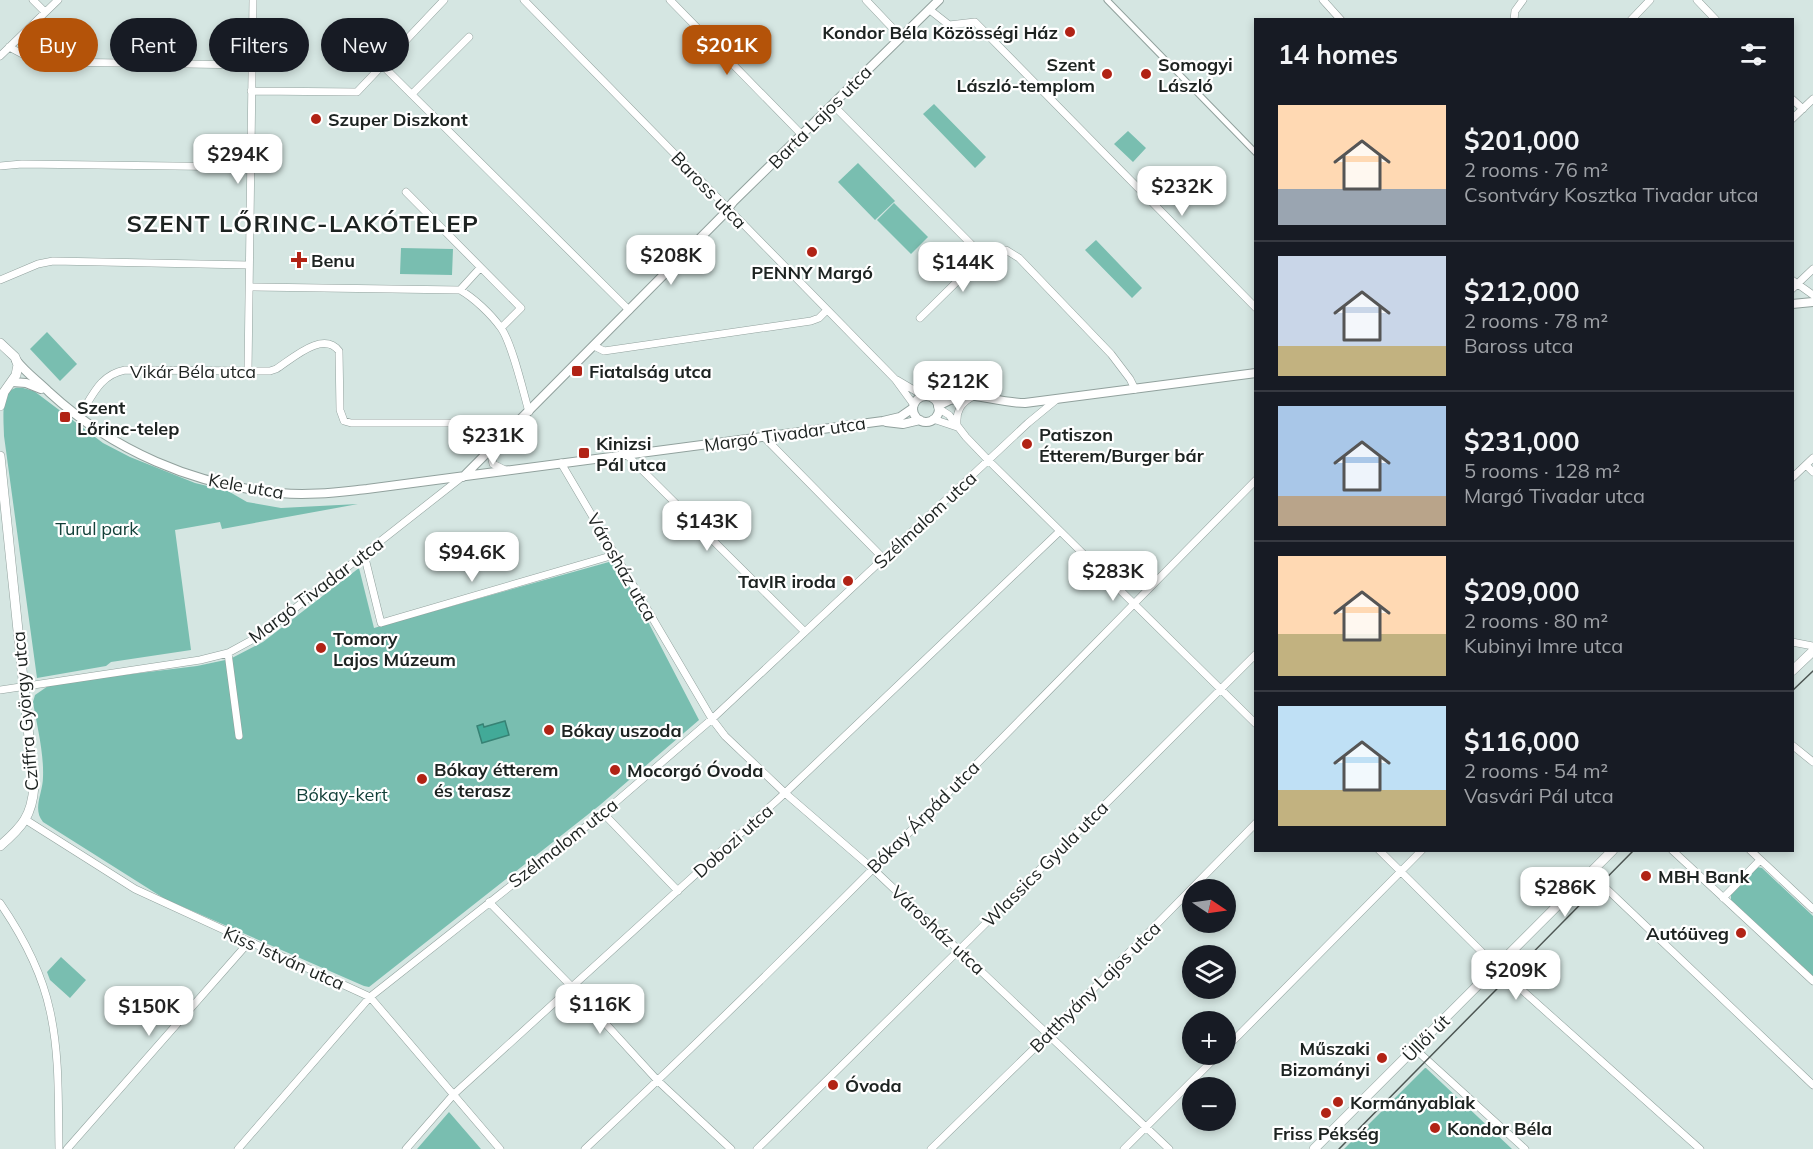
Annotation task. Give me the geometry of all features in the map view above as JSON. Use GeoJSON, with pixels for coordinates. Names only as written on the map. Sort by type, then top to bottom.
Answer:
{"type":"FeatureCollection","features":[{"type":"Feature","properties":{"kind":"main road"},"geometry":{"type":"LineString","coordinates":[[0,406],[7,384],[17,371],[16,360],[2,347]]}},
{"type":"Feature","properties":{"kind":"main road","name":"Cziffra György utca"},"geometry":{"type":"LineString","coordinates":[[0,456],[34,778],[33,801],[26,820]]}},
{"type":"Feature","properties":{"kind":"main road"},"geometry":{"type":"LineString","coordinates":[[1794,670],[1813,651]]}},
{"type":"Feature","properties":{"kind":"main road"},"geometry":{"type":"LineString","coordinates":[[0,846],[26,820]]}},
{"type":"Feature","properties":{"kind":"main road","name":"Üllői út"},"geometry":{"type":"LineString","coordinates":[[1314,1149],[1611,852]]}},
{"type":"Feature","properties":{"kind":"street"},"geometry":{"type":"LineString","coordinates":[[33,0],[45,12]]}},
{"type":"Feature","properties":{"kind":"street"},"geometry":{"type":"LineString","coordinates":[[0,56],[58,0]]}},
{"type":"Feature","properties":{"kind":"street"},"geometry":{"type":"LineString","coordinates":[[253,0],[253,18]]}},
{"type":"Feature","properties":{"kind":"street"},"geometry":{"type":"LineString","coordinates":[[409,37],[444,0]]}},
{"type":"Feature","properties":{"kind":"street","name":"Baross utca"},"geometry":{"type":"LineString","coordinates":[[524,0],[895,379],[913,407]]}},
{"type":"Feature","properties":{"kind":"street"},"geometry":{"type":"LineString","coordinates":[[670,0],[802,135]]}},
{"type":"Feature","properties":{"kind":"street"},"geometry":{"type":"LineString","coordinates":[[866,0],[901,37]]}},
{"type":"Feature","properties":{"kind":"street","name":"Barta Lajos utca"},"geometry":{"type":"LineString","coordinates":[[728,209],[939,0]]}},
{"type":"Feature","properties":{"kind":"street"},"geometry":{"type":"LineString","coordinates":[[1107,0],[1254,151]]}},
{"type":"Feature","properties":{"kind":"street"},"geometry":{"type":"LineString","coordinates":[[1323,0],[1339,18]]}},
{"type":"Feature","properties":{"kind":"street"},"geometry":{"type":"LineString","coordinates":[[1514,18],[1515,11],[1523,0]]}},
{"type":"Feature","properties":{"kind":"street"},"geometry":{"type":"LineString","coordinates":[[1633,18],[1650,0]]}},
{"type":"Feature","properties":{"kind":"street"},"geometry":{"type":"LineString","coordinates":[[1698,0],[1714,18]]}},
{"type":"Feature","properties":{"kind":"street"},"geometry":{"type":"LineString","coordinates":[[930,9],[949,26],[975,22],[1254,306]]}},
{"type":"Feature","properties":{"kind":"street"},"geometry":{"type":"LineString","coordinates":[[412,94],[469,37]]}},
{"type":"Feature","properties":{"kind":"street"},"geometry":{"type":"LineString","coordinates":[[9,47],[28,57],[55,62],[209,64]]}},
{"type":"Feature","properties":{"kind":"street"},"geometry":{"type":"LineString","coordinates":[[248,371],[252,72]]}},
{"type":"Feature","properties":{"kind":"street"},"geometry":{"type":"LineString","coordinates":[[251,91],[351,93],[361,88],[376,72]]}},
{"type":"Feature","properties":{"kind":"street"},"geometry":{"type":"LineString","coordinates":[[389,72],[629,310]]}},
{"type":"Feature","properties":{"kind":"street"},"geometry":{"type":"LineString","coordinates":[[1794,117],[1813,99]]}},
{"type":"Feature","properties":{"kind":"street"},"geometry":{"type":"LineString","coordinates":[[1794,101],[1803,109]]}},
{"type":"Feature","properties":{"kind":"street"},"geometry":{"type":"LineString","coordinates":[[833,105],[973,246],[982,250],[1006,250],[1019,258],[1111,354],[1131,379],[1135,389]]}},
{"type":"Feature","properties":{"kind":"street"},"geometry":{"type":"LineString","coordinates":[[0,166],[22,164],[250,167]]}},
{"type":"Feature","properties":{"kind":"street"},"geometry":{"type":"LineString","coordinates":[[406,192],[520,308],[501,328]]}},
{"type":"Feature","properties":{"kind":"street"},"geometry":{"type":"LineString","coordinates":[[462,477],[728,209]]}},
{"type":"Feature","properties":{"kind":"street"},"geometry":{"type":"LineString","coordinates":[[920,318],[989,250]]}},
{"type":"Feature","properties":{"kind":"street"},"geometry":{"type":"LineString","coordinates":[[0,280],[38,264],[53,261],[249,265]]}},
{"type":"Feature","properties":{"kind":"street"},"geometry":{"type":"LineString","coordinates":[[460,290],[480,268]]}},
{"type":"Feature","properties":{"kind":"street"},"geometry":{"type":"LineString","coordinates":[[1813,268],[1794,284],[1813,295]]}},
{"type":"Feature","properties":{"kind":"street"},"geometry":{"type":"LineString","coordinates":[[250,287],[460,290],[471,297],[501,328],[507,340],[529,412]]}},
{"type":"Feature","properties":{"kind":"street"},"geometry":{"type":"LineString","coordinates":[[1794,304],[1813,302]]}},
{"type":"Feature","properties":{"kind":"street"},"geometry":{"type":"LineString","coordinates":[[594,346],[604,351],[811,321],[819,318],[827,310]]}},
{"type":"Feature","properties":{"kind":"street","name":"Vikár Béla utca"},"geometry":{"type":"LineString","coordinates":[[79,417],[103,379],[116,371],[276,369],[312,346],[325,343],[339,351],[340,410],[344,421],[351,423],[471,423],[485,428],[497,443]]}},
{"type":"Feature","properties":{"kind":"street","name":"Kele utca"},"geometry":{"type":"LineString","coordinates":[[16,360],[26,372],[79,417],[109,438],[162,465],[218,483],[259,491],[309,494],[462,477]]}},
{"type":"Feature","properties":{"kind":"street"},"geometry":{"type":"LineString","coordinates":[[938,407],[937,414],[927,422],[920,420],[914,413],[913,407],[918,399],[955,393],[1013,403],[1056,400],[1254,373]]}},
{"type":"Feature","properties":{"kind":"street","name":"Baross utca"},"geometry":{"type":"LineString","coordinates":[[895,379],[928,397]]}},
{"type":"Feature","properties":{"kind":"street","name":"Kele utca"},"geometry":{"type":"LineString","coordinates":[[7,384],[26,383],[52,394]]}},
{"type":"Feature","properties":{"kind":"street"},"geometry":{"type":"LineString","coordinates":[[938,407],[950,400],[972,396]]}},
{"type":"Feature","properties":{"kind":"street"},"geometry":{"type":"LineString","coordinates":[[957,426],[957,414],[960,407],[972,396]]}},
{"type":"Feature","properties":{"kind":"street"},"geometry":{"type":"LineString","coordinates":[[928,397],[949,415],[989,460],[1254,722]]}},
{"type":"Feature","properties":{"kind":"street","name":"Szélmalom utca"},"geometry":{"type":"LineString","coordinates":[[238,1149],[370,997],[603,813],[712,719],[1028,423],[1056,400]]}},
{"type":"Feature","properties":{"kind":"street","name":"Margó Tivadar utca"},"geometry":{"type":"LineString","coordinates":[[0,690],[200,660],[228,653],[261,635],[462,477],[883,421],[900,417],[913,407]]}},
{"type":"Feature","properties":{"kind":"street"},"geometry":{"type":"LineString","coordinates":[[933,419],[957,426]]}},
{"type":"Feature","properties":{"kind":"street","name":"Margó Tivadar utca"},"geometry":{"type":"LineString","coordinates":[[883,421],[903,424],[920,420]]}},
{"type":"Feature","properties":{"kind":"street"},"geometry":{"type":"LineString","coordinates":[[764,437],[884,559]]}},
{"type":"Feature","properties":{"kind":"street"},"geometry":{"type":"LineString","coordinates":[[497,443],[491,454],[493,464],[508,470]]}},
{"type":"Feature","properties":{"kind":"street"},"geometry":{"type":"LineString","coordinates":[[627,455],[805,632]]}},
{"type":"Feature","properties":{"kind":"street"},"geometry":{"type":"LineString","coordinates":[[1794,476],[1813,458]]}},
{"type":"Feature","properties":{"kind":"street","name":"Városház utca"},"geometry":{"type":"LineString","coordinates":[[561,463],[712,719],[725,736],[785,793],[873,869],[1169,1149]]}},
{"type":"Feature","properties":{"kind":"street"},"geometry":{"type":"LineString","coordinates":[[1806,465],[1813,472]]}},
{"type":"Feature","properties":{"kind":"street","name":"Bókay Árpád utca"},"geometry":{"type":"LineString","coordinates":[[585,1149],[658,1081],[873,869],[1254,482]]}},
{"type":"Feature","properties":{"kind":"street","name":"Dobozi utca"},"geometry":{"type":"LineString","coordinates":[[406,1149],[454,1094],[785,793],[1060,531]]}},
{"type":"Feature","properties":{"kind":"street"},"geometry":{"type":"LineString","coordinates":[[364,554],[381,623],[614,555]]}},
{"type":"Feature","properties":{"kind":"street"},"geometry":{"type":"LineString","coordinates":[[1794,642],[1813,646]]}},
{"type":"Feature","properties":{"kind":"street"},"geometry":{"type":"LineString","coordinates":[[228,653],[239,736]]}},
{"type":"Feature","properties":{"kind":"street","name":"Wlassics Gyula utca"},"geometry":{"type":"LineString","coordinates":[[757,1149],[1254,656]]}},
{"type":"Feature","properties":{"kind":"street"},"geometry":{"type":"LineString","coordinates":[[1794,747],[1813,762]]}},
{"type":"Feature","properties":{"kind":"street"},"geometry":{"type":"LineString","coordinates":[[603,813],[678,891]]}},
{"type":"Feature","properties":{"kind":"street","name":"Kiss István utca"},"geometry":{"type":"LineString","coordinates":[[26,820],[135,889],[370,997],[500,1149]]}},
{"type":"Feature","properties":{"kind":"street","name":"Batthyány Lajos utca"},"geometry":{"type":"LineString","coordinates":[[931,1149],[1048,1035],[1254,825]]}},
{"type":"Feature","properties":{"kind":"street"},"geometry":{"type":"LineString","coordinates":[[1381,852],[1497,966],[1700,1149]]}},
{"type":"Feature","properties":{"kind":"street"},"geometry":{"type":"LineString","coordinates":[[1236,1038],[1420,852]]}},
{"type":"Feature","properties":{"kind":"street"},"geometry":{"type":"LineString","coordinates":[[1674,852],[1813,981]]}},
{"type":"Feature","properties":{"kind":"street"},"geometry":{"type":"LineString","coordinates":[[1752,852],[1813,909]]}},
{"type":"Feature","properties":{"kind":"street"},"geometry":{"type":"LineString","coordinates":[[1723,898],[1760,860]]}},
{"type":"Feature","properties":{"kind":"street"},"geometry":{"type":"LineString","coordinates":[[1590,873],[1813,1085]]}},
{"type":"Feature","properties":{"kind":"street"},"geometry":{"type":"LineString","coordinates":[[489,902],[573,988],[658,1081],[730,1149]]}},
{"type":"Feature","properties":{"kind":"street"},"geometry":{"type":"LineString","coordinates":[[0,903],[36,969],[50,1011],[58,1081],[59,1149]]}},
{"type":"Feature","properties":{"kind":"street"},"geometry":{"type":"LineString","coordinates":[[67,1149],[249,942]]}},
{"type":"Feature","properties":{"kind":"street"},"geometry":{"type":"LineString","coordinates":[[1415,1049],[1525,1149]]}},
{"type":"Feature","properties":{"kind":"street"},"geometry":{"type":"LineString","coordinates":[[1124,1149],[1208,1065]]}},
{"type":"Feature","properties":{"kind":"green space"},"geometry":{"type":"Polygon","coordinates":[[[934,104],[986,157],[975,168],[923,114],[934,104]]]}},
{"type":"Feature","properties":{"kind":"green space"},"geometry":{"type":"Polygon","coordinates":[[[1128,131],[1146,148],[1133,162],[1114,144],[1128,131]]]}},
{"type":"Feature","properties":{"kind":"green space"},"geometry":{"type":"Polygon","coordinates":[[[858,163],[895,201],[875,220],[838,182],[858,163]]]}},
{"type":"Feature","properties":{"kind":"green space"},"geometry":{"type":"Polygon","coordinates":[[[894,203],[928,237],[911,254],[877,220],[894,203]]]}},
{"type":"Feature","properties":{"kind":"green space"},"geometry":{"type":"Polygon","coordinates":[[[1096,240],[1142,288],[1132,298],[1085,250],[1096,240]]]}},
{"type":"Feature","properties":{"kind":"green space"},"geometry":{"type":"Polygon","coordinates":[[[401,248],[453,249],[452,275],[400,274],[401,248]]]}},
{"type":"Feature","properties":{"kind":"green space"},"geometry":{"type":"Polygon","coordinates":[[[47,332],[77,364],[60,381],[30,349],[47,332]]]}},
{"type":"Feature","properties":{"kind":"green space"},"geometry":{"type":"Polygon","coordinates":[[[951,363],[964,375],[961,382],[933,386],[929,384],[951,363]]]}},
{"type":"Feature","properties":{"kind":"green space","name":"Turul park"},"geometry":{"type":"Polygon","coordinates":[[[14,388],[34,391],[103,443],[130,457],[195,483],[228,491],[247,502],[281,508],[358,504],[222,529],[220,522],[175,530],[191,650],[111,662],[106,666],[37,678],[4,436],[6,397],[14,388]]]}},
{"type":"Feature","properties":{"kind":"green space","name":"Bókay-kert"},"geometry":{"type":"Polygon","coordinates":[[[616,560],[699,720],[600,805],[369,987],[165,899],[43,822],[40,817],[38,806],[43,783],[43,768],[33,702],[35,695],[51,684],[197,666],[230,659],[263,642],[359,568],[374,628],[616,560]]]}},
{"type":"Feature","properties":{"kind":"green space"},"geometry":{"type":"Polygon","coordinates":[[[1757,867],[1762,868],[1813,916],[1813,976],[1731,901],[1731,894],[1757,867]]]}},
{"type":"Feature","properties":{"kind":"green space"},"geometry":{"type":"Polygon","coordinates":[[[61,957],[86,980],[70,998],[50,980],[47,972],[61,957]]]}},
{"type":"Feature","properties":{"kind":"green space"},"geometry":{"type":"Polygon","coordinates":[[[1426,1068],[1512,1149],[1344,1149],[1426,1068]]]}},
{"type":"Feature","properties":{"kind":"green space"},"geometry":{"type":"Polygon","coordinates":[[[449,1112],[481,1149],[417,1149],[449,1112]]]}},
{"type":"Feature","properties":{"kind":"shaded area"},"geometry":{"type":"Polygon","coordinates":[[[505,721],[509,735],[482,743],[477,726],[483,724],[484,727],[505,721]]]}},
{"type":"Feature","properties":{"kind":"tram line"},"geometry":{"type":"LineString","coordinates":[[1794,689],[1813,671]]}},
{"type":"Feature","properties":{"kind":"tram line"},"geometry":{"type":"LineString","coordinates":[[1339,1149],[1632,852]]}},
{"type":"Feature","properties":{"kind":"place","name":"Kondor Béla Közösségi Ház"},"geometry":{"type":"Point","coordinates":[1070,32]}},
{"type":"Feature","properties":{"kind":"place","name":"Szent László-templom"},"geometry":{"type":"Point","coordinates":[1107,74]}},
{"type":"Feature","properties":{"kind":"place","name":"Somogyi László"},"geometry":{"type":"Point","coordinates":[1146,74]}},
{"type":"Feature","properties":{"kind":"place","name":"Szuper Diszkont"},"geometry":{"type":"Point","coordinates":[316,119]}},
{"type":"Feature","properties":{"kind":"place","name":"PENNY Margó"},"geometry":{"type":"Point","coordinates":[812,252]}},
{"type":"Feature","properties":{"kind":"place","name":"Benu"},"geometry":{"type":"Point","coordinates":[299,260]}},
{"type":"Feature","properties":{"kind":"place","name":"Fiatalság utca"},"geometry":{"type":"Point","coordinates":[577,371]}},
{"type":"Feature","properties":{"kind":"place","name":"Szent Lőrinc-telep"},"geometry":{"type":"Point","coordinates":[65,417]}},
{"type":"Feature","properties":{"kind":"place","name":"Patiszon Étterem/Burger bár"},"geometry":{"type":"Point","coordinates":[1027,444]}},
{"type":"Feature","properties":{"kind":"place","name":"Kinizsi Pál utca"},"geometry":{"type":"Point","coordinates":[584,453]}},
{"type":"Feature","properties":{"kind":"place","name":"TavIR iroda"},"geometry":{"type":"Point","coordinates":[848,581]}},
{"type":"Feature","properties":{"kind":"place","name":"Tomory Lajos Múzeum"},"geometry":{"type":"Point","coordinates":[321,648]}},
{"type":"Feature","properties":{"kind":"place","name":"Bókay uszoda"},"geometry":{"type":"Point","coordinates":[549,730]}},
{"type":"Feature","properties":{"kind":"place","name":"Mocorgó Óvoda"},"geometry":{"type":"Point","coordinates":[615,770]}},
{"type":"Feature","properties":{"kind":"place","name":"Bókay étterem és terasz"},"geometry":{"type":"Point","coordinates":[422,779]}},
{"type":"Feature","properties":{"kind":"place","name":"MBH Bank"},"geometry":{"type":"Point","coordinates":[1646,876]}},
{"type":"Feature","properties":{"kind":"place","name":"Autóüveg"},"geometry":{"type":"Point","coordinates":[1741,933]}},
{"type":"Feature","properties":{"kind":"place","name":"Műszaki Bizományi"},"geometry":{"type":"Point","coordinates":[1382,1058]}},
{"type":"Feature","properties":{"kind":"place","name":"Óvoda"},"geometry":{"type":"Point","coordinates":[833,1085]}},
{"type":"Feature","properties":{"kind":"place","name":"Kormányablak"},"geometry":{"type":"Point","coordinates":[1338,1102]}},
{"type":"Feature","properties":{"kind":"place","name":"Friss Pékség"},"geometry":{"type":"Point","coordinates":[1326,1113]}},
{"type":"Feature","properties":{"kind":"place","name":"Kondor Béla"},"geometry":{"type":"Point","coordinates":[1435,1128]}},
{"type":"Feature","properties":{"kind":"district","name":"SZENT LŐRINC-LAKÓTELEP"},"geometry":{"type":"Point","coordinates":[303,223]}}]}
